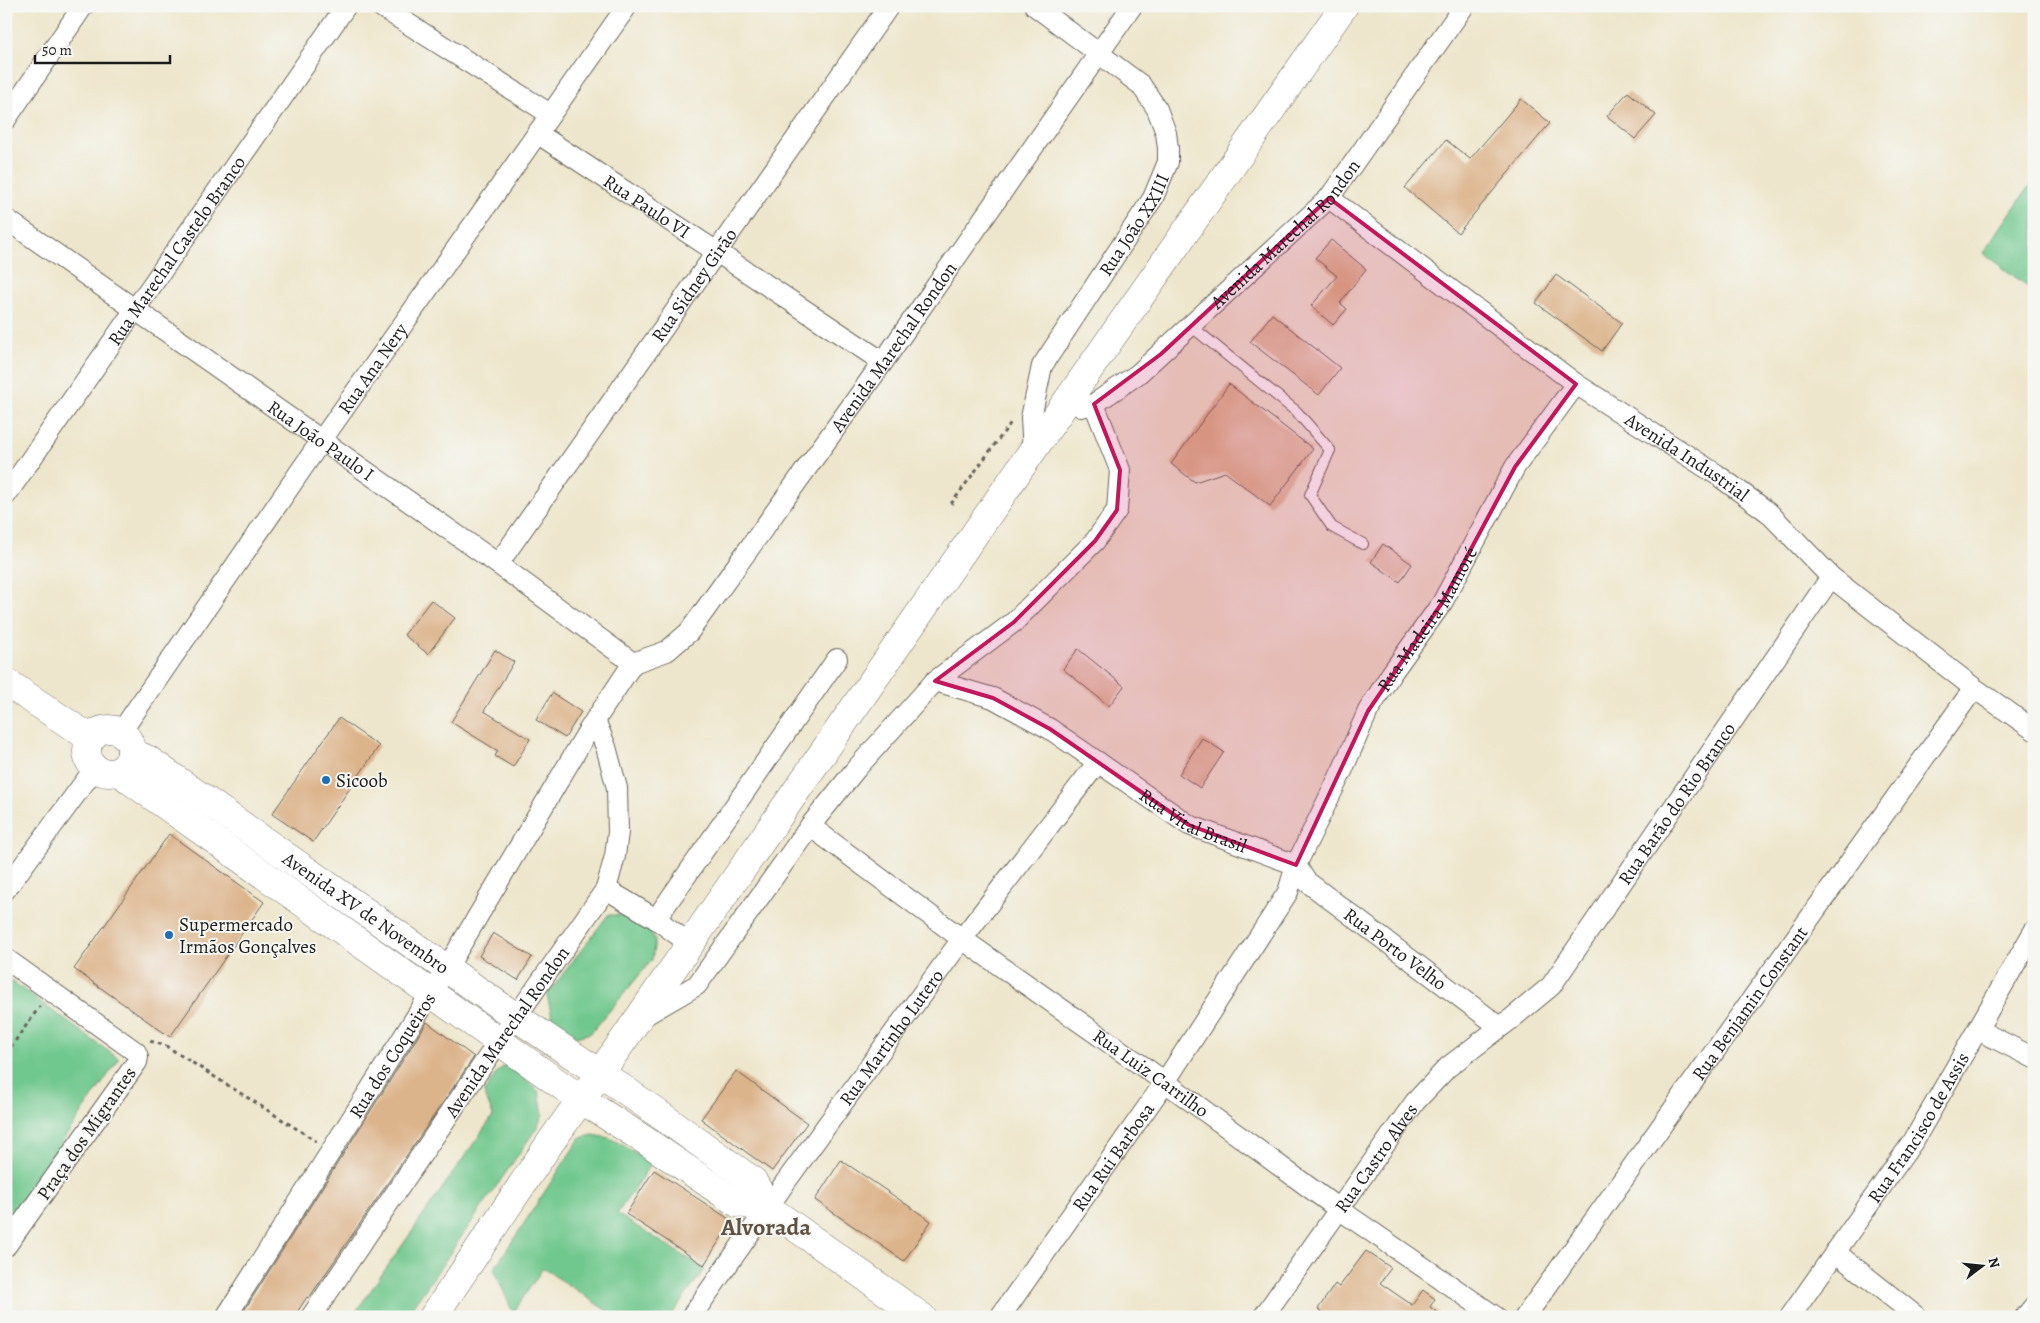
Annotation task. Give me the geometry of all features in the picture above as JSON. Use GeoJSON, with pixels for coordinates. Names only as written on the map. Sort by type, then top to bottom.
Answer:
{"type":"FeatureCollection","features":[{"type":"Feature","properties":{"kind":"main road"},"geometry":{"type":"LineString","coordinates":[[433,1317],[600,1073],[1060,411],[1344,6]]}},
{"type":"Feature","properties":{"kind":"main road"},"geometry":{"type":"LineString","coordinates":[[6,682],[90,738],[88,758],[117,756]]}},
{"type":"Feature","properties":{"kind":"main road","name":"Avenida XV de Novembro"},"geometry":{"type":"LineString","coordinates":[[117,756],[147,759],[600,1073],[753,1181],[768,1208]]}},
{"type":"Feature","properties":{"kind":"main road","name":"Avenida XV de Novembro"},"geometry":{"type":"LineString","coordinates":[[117,756],[138,787],[582,1100],[737,1203],[768,1208]]}},
{"type":"Feature","properties":{"kind":"main road"},"geometry":{"type":"LineString","coordinates":[[768,1208],[922,1317]]}},
{"type":"Feature","properties":{"kind":"street"},"geometry":{"type":"LineString","coordinates":[[6,119],[83,6]]}},
{"type":"Feature","properties":{"kind":"street","name":"Rua Marechal Castelo Branco"},"geometry":{"type":"LineString","coordinates":[[6,495],[346,6]]}},
{"type":"Feature","properties":{"kind":"street"},"geometry":{"type":"LineString","coordinates":[[380,6],[550,114]]}},
{"type":"Feature","properties":{"kind":"street","name":"Rua Ana Nery"},"geometry":{"type":"LineString","coordinates":[[6,889],[117,756],[321,440],[627,6]]}},
{"type":"Feature","properties":{"kind":"street","name":"Rua Sidney Girão"},"geometry":{"type":"LineString","coordinates":[[498,564],[889,6]]}},
{"type":"Feature","properties":{"kind":"street","name":"Rua João XXIII"},"geometry":{"type":"LineString","coordinates":[[1033,452],[1031,418],[1042,366],[1152,198],[1168,162],[1166,133],[1157,109],[1150,97],[1131,76],[1035,6]]}},
{"type":"Feature","properties":{"kind":"street","name":"Avenida Marechal Rondon"},"geometry":{"type":"LineString","coordinates":[[633,663],[667,651],[688,632],[883,362],[1132,6]]}},
{"type":"Feature","properties":{"kind":"street","name":"Avenida Marechal Rondon"},"geometry":{"type":"LineString","coordinates":[[1060,411],[1094,404],[1138,374],[1329,198],[1464,6]]}},
{"type":"Feature","properties":{"kind":"street","name":"Rua Paulo VI"},"geometry":{"type":"LineString","coordinates":[[537,133],[883,362]]}},
{"type":"Feature","properties":{"kind":"street","name":"Avenida Industrial"},"geometry":{"type":"LineString","coordinates":[[1329,198],[1576,384],[1716,474],[1768,512],[1831,577],[1974,688],[2034,730]]}},
{"type":"Feature","properties":{"kind":"street","name":"Rua João Paulo I"},"geometry":{"type":"LineString","coordinates":[[6,219],[498,564],[633,663]]}},
{"type":"Feature","properties":{"kind":"street","name":"Rua Madeira Mamoré"},"geometry":{"type":"LineString","coordinates":[[1296,865],[1342,771],[1368,711],[1391,674],[1442,603],[1515,468],[1576,384]]}},
{"type":"Feature","properties":{"kind":"street"},"geometry":{"type":"LineString","coordinates":[[638,1019],[696,985],[810,826],[856,769],[935,681],[1014,622],[1095,541],[1117,510],[1120,470],[1094,404]]}},
{"type":"Feature","properties":{"kind":"street","name":"Rua Barão do Rio Branco"},"geometry":{"type":"LineString","coordinates":[[1506,1023],[1551,986],[1831,577]]}},
{"type":"Feature","properties":{"kind":"street"},"geometry":{"type":"LineString","coordinates":[[656,919],[836,659]]}},
{"type":"Feature","properties":{"kind":"street","name":"Rua dos Coqueiros"},"geometry":{"type":"LineString","coordinates":[[226,1317],[447,968],[595,720],[633,663]]}},
{"type":"Feature","properties":{"kind":"street","name":"Rua Vital Brasil"},"geometry":{"type":"LineString","coordinates":[[935,681],[993,698],[1050,729],[1189,825],[1296,865]]}},
{"type":"Feature","properties":{"kind":"street","name":"Rua Benjamin Constant"},"geometry":{"type":"LineString","coordinates":[[1525,1317],[1974,688]]}},
{"type":"Feature","properties":{"kind":"street","name":"Avenida Marechal Rondon"},"geometry":{"type":"LineString","coordinates":[[311,1317],[516,1016],[606,889],[615,856],[618,832],[617,788],[606,747],[595,720]]}},
{"type":"Feature","properties":{"kind":"street","name":"Rua Martinho Lutero"},"geometry":{"type":"LineString","coordinates":[[691,1317],[962,939],[1098,762]]}},
{"type":"Feature","properties":{"kind":"street","name":"Rua Luiz Carrilho"},"geometry":{"type":"LineString","coordinates":[[810,826],[962,939],[1165,1082],[1340,1210],[1496,1317]]}},
{"type":"Feature","properties":{"kind":"street","name":"Rua Porto Velho"},"geometry":{"type":"LineString","coordinates":[[1296,865],[1306,881],[1506,1023]]}},
{"type":"Feature","properties":{"kind":"street","name":"Rua Rui Barbosa"},"geometry":{"type":"LineString","coordinates":[[1000,1317],[1165,1082],[1288,892],[1296,865]]}},
{"type":"Feature","properties":{"kind":"street"},"geometry":{"type":"LineString","coordinates":[[606,889],[656,919],[690,944]]}},
{"type":"Feature","properties":{"kind":"street","name":"Rua Francisco de Assis"},"geometry":{"type":"LineString","coordinates":[[1790,1317],[1914,1140],[2034,930]]}},
{"type":"Feature","properties":{"kind":"street","name":"Praça dos Migrantes"},"geometry":{"type":"LineString","coordinates":[[6,959],[136,1052],[138,1057],[137,1062],[6,1246]]}},
{"type":"Feature","properties":{"kind":"street","name":"Rua Castro Alves"},"geometry":{"type":"LineString","coordinates":[[1262,1317],[1416,1102],[1448,1067],[1506,1023]]}},
{"type":"Feature","properties":{"kind":"street"},"geometry":{"type":"LineString","coordinates":[[1978,1030],[2034,1058]]}},
{"type":"Feature","properties":{"kind":"street"},"geometry":{"type":"LineString","coordinates":[[1835,1252],[1917,1317]]}},
{"type":"Feature","properties":{"kind":"street"},"geometry":{"type":"LineString","coordinates":[[2025,1317],[2034,1306]]}},
{"type":"Feature","properties":{"kind":"lane"},"geometry":{"type":"LineString","coordinates":[[1191,326],[1297,412],[1330,450],[1310,495],[1332,526],[1363,544]]}},
{"type":"Feature","properties":{"kind":"path"},"geometry":{"type":"LineString","coordinates":[[951,504],[1013,421]]}},
{"type":"Feature","properties":{"kind":"path"},"geometry":{"type":"LineString","coordinates":[[6,1054],[51,991]]}},
{"type":"Feature","properties":{"kind":"path"},"geometry":{"type":"LineString","coordinates":[[136,1052],[149,1040],[166,1046],[331,1150]]}},
{"type":"Feature","properties":{"kind":"highlighted area"},"geometry":{"type":"Polygon","coordinates":[[[1329,198],[1576,384],[1515,467],[1442,603],[1368,711],[1296,865],[1189,825],[1050,729],[993,698],[935,681],[1014,622],[1095,541],[1117,510],[1120,470],[1094,404],[1161,354],[1329,198]]]}},
{"type":"Feature","properties":{"kind":"green space"},"geometry":{"type":"Polygon","coordinates":[[[2034,179],[2034,291],[1983,253],[2034,179]]]}},
{"type":"Feature","properties":{"kind":"green space"},"geometry":{"type":"Polygon","coordinates":[[[608,915],[631,915],[648,926],[655,940],[652,960],[591,1033],[572,1038],[554,1025],[547,995],[608,915]]]}},
{"type":"Feature","properties":{"kind":"green space"},"geometry":{"type":"Polygon","coordinates":[[[6,977],[119,1059],[6,1223],[6,977]]]}},
{"type":"Feature","properties":{"kind":"green space"},"geometry":{"type":"Polygon","coordinates":[[[504,1066],[512,1066],[539,1092],[543,1115],[536,1129],[406,1317],[352,1317],[493,1116],[484,1092],[497,1072],[504,1066]]]}},
{"type":"Feature","properties":{"kind":"green space"},"geometry":{"type":"Polygon","coordinates":[[[593,1135],[610,1138],[652,1162],[617,1214],[705,1269],[670,1317],[616,1317],[543,1268],[513,1313],[494,1269],[580,1138],[593,1135]]]}},
{"type":"Feature","properties":{"kind":"building"},"geometry":{"type":"Polygon","coordinates":[[[1628,92],[1656,115],[1635,139],[1607,116],[1628,92]]]}},
{"type":"Feature","properties":{"kind":"building"},"geometry":{"type":"Polygon","coordinates":[[[1521,99],[1550,123],[1458,233],[1405,188],[1446,140],[1470,159],[1521,99]]]}},
{"type":"Feature","properties":{"kind":"building"},"geometry":{"type":"Polygon","coordinates":[[[1331,240],[1366,269],[1340,303],[1347,309],[1333,325],[1311,306],[1337,276],[1315,258],[1331,240]]]}},
{"type":"Feature","properties":{"kind":"building"},"geometry":{"type":"Polygon","coordinates":[[[1556,275],[1622,323],[1602,351],[1536,303],[1556,275]]]}},
{"type":"Feature","properties":{"kind":"building"},"geometry":{"type":"Polygon","coordinates":[[[1272,314],[1340,368],[1319,395],[1250,342],[1272,314]]]}},
{"type":"Feature","properties":{"kind":"building"},"geometry":{"type":"Polygon","coordinates":[[[1229,384],[1313,449],[1270,506],[1225,472],[1195,482],[1171,464],[1229,384]]]}},
{"type":"Feature","properties":{"kind":"building"},"geometry":{"type":"Polygon","coordinates":[[[1383,544],[1412,564],[1400,582],[1371,562],[1383,544]]]}},
{"type":"Feature","properties":{"kind":"building"},"geometry":{"type":"Polygon","coordinates":[[[431,600],[455,618],[428,654],[404,635],[431,600]]]}},
{"type":"Feature","properties":{"kind":"building"},"geometry":{"type":"Polygon","coordinates":[[[1078,649],[1124,686],[1109,706],[1063,669],[1078,649]]]}},
{"type":"Feature","properties":{"kind":"building"},"geometry":{"type":"Polygon","coordinates":[[[495,650],[514,662],[484,711],[530,739],[513,767],[495,756],[498,751],[451,722],[495,650]]]}},
{"type":"Feature","properties":{"kind":"building"},"geometry":{"type":"Polygon","coordinates":[[[552,693],[581,712],[565,738],[536,720],[552,693]]]}},
{"type":"Feature","properties":{"kind":"building","name":"Sicoob"},"geometry":{"type":"Polygon","coordinates":[[[339,718],[379,746],[313,842],[272,814],[339,718]]]}},
{"type":"Feature","properties":{"kind":"building"},"geometry":{"type":"Polygon","coordinates":[[[1202,738],[1224,752],[1200,788],[1179,774],[1202,738]]]}},
{"type":"Feature","properties":{"kind":"building","name":"Supermercado Irmãos Gonçalves"},"geometry":{"type":"Polygon","coordinates":[[[169,834],[264,902],[170,1037],[74,969],[169,834]]]}},
{"type":"Feature","properties":{"kind":"building"},"geometry":{"type":"Polygon","coordinates":[[[493,933],[532,957],[518,980],[479,956],[493,933]]]}},
{"type":"Feature","properties":{"kind":"building"},"geometry":{"type":"Polygon","coordinates":[[[427,1022],[474,1057],[309,1298],[307,1297],[294,1317],[240,1317],[427,1022]]]}},
{"type":"Feature","properties":{"kind":"building"},"geometry":{"type":"Polygon","coordinates":[[[736,1071],[807,1123],[772,1171],[701,1119],[736,1071]]]}},
{"type":"Feature","properties":{"kind":"building"},"geometry":{"type":"Polygon","coordinates":[[[841,1160],[931,1221],[904,1261],[815,1200],[841,1160]]]}},
{"type":"Feature","properties":{"kind":"building"},"geometry":{"type":"Polygon","coordinates":[[[654,1170],[732,1221],[704,1265],[626,1214],[654,1170]]]}},
{"type":"Feature","properties":{"kind":"building"},"geometry":{"type":"Polygon","coordinates":[[[1366,1251],[1391,1268],[1380,1283],[1412,1305],[1423,1290],[1435,1299],[1430,1307],[1444,1317],[1329,1317],[1318,1309],[1335,1284],[1339,1287],[1366,1251]]]}},
{"type":"Feature","properties":{"kind":"place","name":"Sicoob"},"geometry":{"type":"Point","coordinates":[326,780]}},
{"type":"Feature","properties":{"kind":"place","name":"Supermercado Irmãos Gonçalves"},"geometry":{"type":"Point","coordinates":[169,935]}},
{"type":"Feature","properties":{"kind":"district","name":"Alvorada"},"geometry":{"type":"Point","coordinates":[766,1227]}}]}
